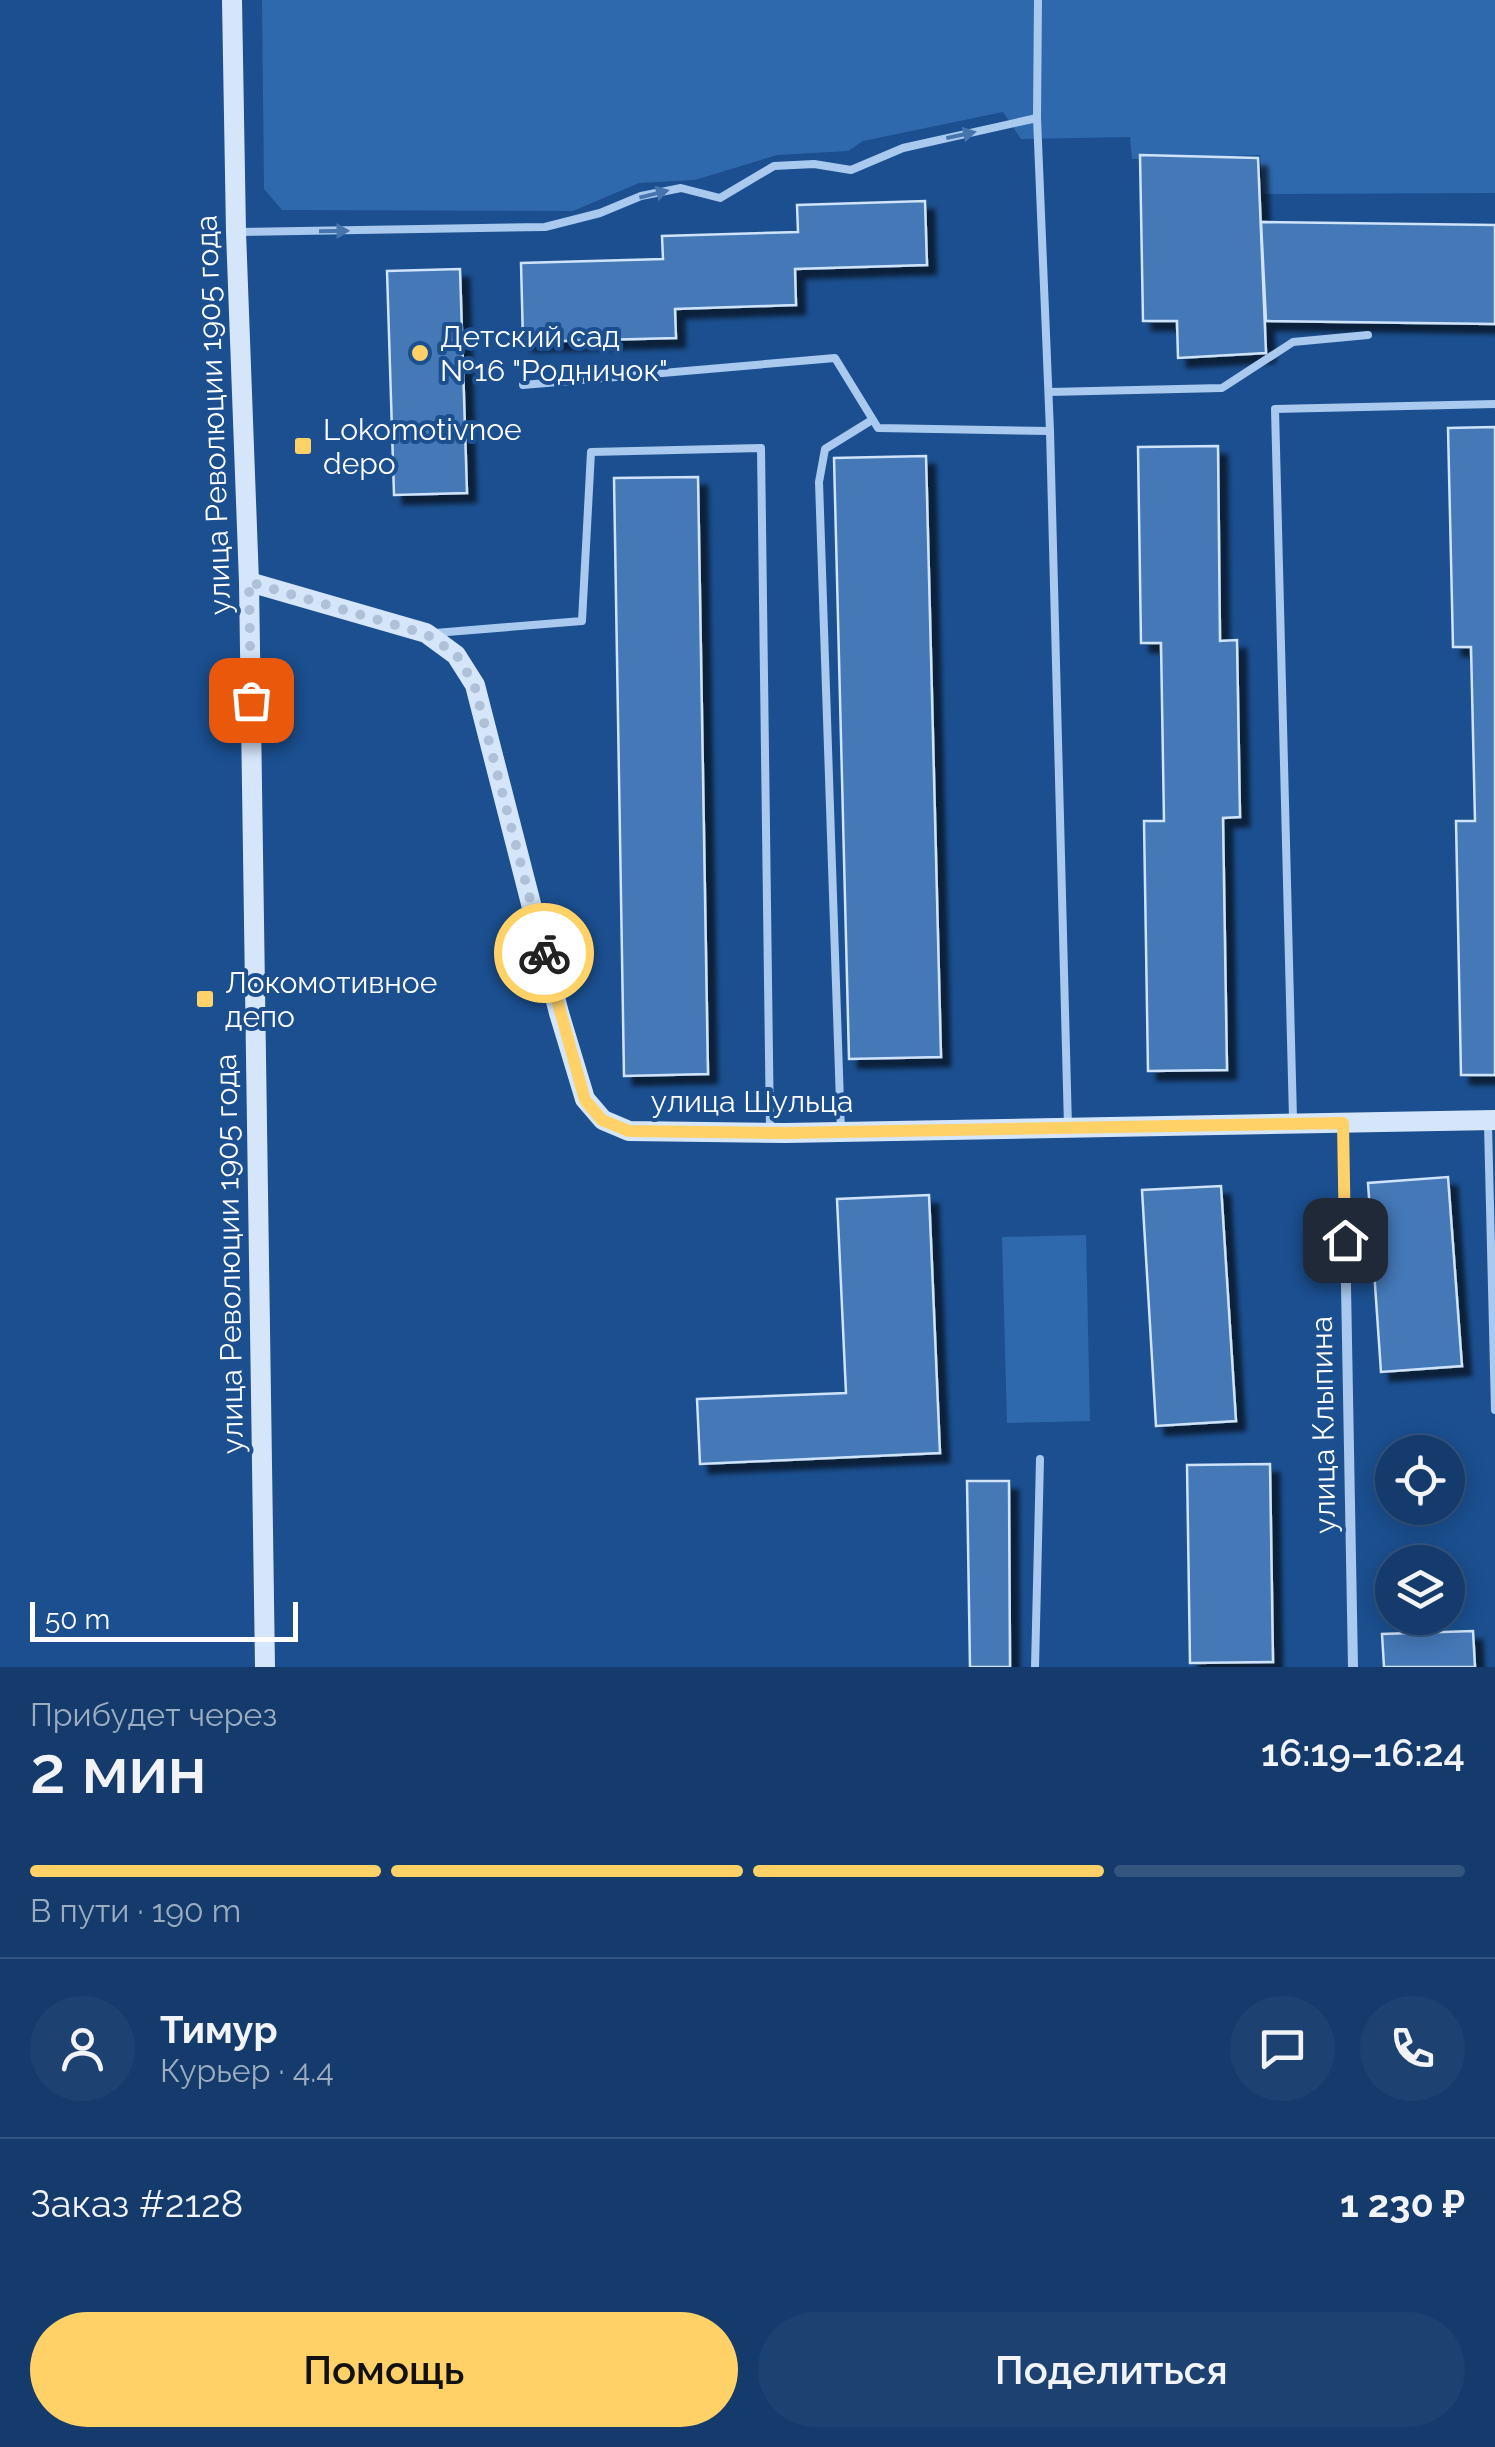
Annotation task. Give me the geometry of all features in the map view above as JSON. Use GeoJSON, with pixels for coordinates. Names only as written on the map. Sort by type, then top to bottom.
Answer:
{"type":"FeatureCollection","features":[{"type":"Feature","properties":{"kind":"main road","name":"улица Революции 1905 года"},"geometry":{"type":"LineString","coordinates":[[232,0],[249,582],[265,1667]]}},
{"type":"Feature","properties":{"kind":"main road","name":"улица Шульца"},"geometry":{"type":"LineString","coordinates":[[249,582],[426,634],[456,654],[474,684],[585,1100],[602,1120],[629,1131],[770,1132],[1492,1120]]}},
{"type":"Feature","properties":{"kind":"street","name":"улица Клыпина"},"geometry":{"type":"LineString","coordinates":[[1343,1123],[1352,1667]]}},
{"type":"Feature","properties":{"kind":"lane"},"geometry":{"type":"LineString","coordinates":[[1038,0],[1036,118],[1049,392],[1068,1127]]}},
{"type":"Feature","properties":{"kind":"lane"},"geometry":{"type":"LineString","coordinates":[[236,232],[545,227],[600,214],[642,196],[681,188],[720,198],[774,166],[814,164],[851,170],[903,148],[1036,118]]}},
{"type":"Feature","properties":{"kind":"lane"},"geometry":{"type":"LineString","coordinates":[[1049,392],[1222,388],[1292,342],[1368,335]]}},
{"type":"Feature","properties":{"kind":"lane"},"geometry":{"type":"LineString","coordinates":[[523,384],[834,358],[878,428],[1050,431]]}},
{"type":"Feature","properties":{"kind":"lane"},"geometry":{"type":"LineString","coordinates":[[1292,1124],[1275,409],[1495,404]]}},
{"type":"Feature","properties":{"kind":"lane"},"geometry":{"type":"LineString","coordinates":[[841,1132],[819,482],[825,449],[872,420]]}},
{"type":"Feature","properties":{"kind":"lane"},"geometry":{"type":"LineString","coordinates":[[426,634],[582,621],[591,452],[761,448],[770,1132]]}},
{"type":"Feature","properties":{"kind":"lane"},"geometry":{"type":"LineString","coordinates":[[1492,1120],[1494,1410]]}},
{"type":"Feature","properties":{"kind":"lane"},"geometry":{"type":"LineString","coordinates":[[1035,1667],[1040,1458]]}},
{"type":"Feature","properties":{"kind":"shaded area"},"geometry":{"type":"Polygon","coordinates":[[[262,0],[1495,0],[1495,193],[1263,194],[1260,155],[1132,159],[1130,137],[1021,139],[1003,112],[863,141],[848,151],[777,155],[695,180],[639,183],[573,211],[282,210],[264,189],[262,0]]]}},
{"type":"Feature","properties":{"kind":"shaded area"},"geometry":{"type":"Polygon","coordinates":[[[1086,1235],[1090,1421],[1007,1423],[1002,1237],[1086,1235]]]}},
{"type":"Feature","properties":{"kind":"building"},"geometry":{"type":"Polygon","coordinates":[[[1140,155],[1258,158],[1266,353],[1178,358],[1177,321],[1143,321],[1140,155]]]}},
{"type":"Feature","properties":{"kind":"building"},"geometry":{"type":"Polygon","coordinates":[[[925,201],[927,265],[795,269],[796,305],[675,309],[676,338],[523,342],[521,263],[663,259],[662,236],[798,232],[797,205],[925,201]]]}},
{"type":"Feature","properties":{"kind":"building"},"geometry":{"type":"Polygon","coordinates":[[[1261,222],[1495,225],[1495,324],[1266,321],[1261,222]]]}},
{"type":"Feature","properties":{"kind":"building"},"geometry":{"type":"Polygon","coordinates":[[[460,269],[467,493],[394,495],[387,271],[460,269]]]}},
{"type":"Feature","properties":{"kind":"building"},"geometry":{"type":"Polygon","coordinates":[[[1495,427],[1495,1075],[1461,1075],[1456,821],[1475,821],[1471,647],[1453,647],[1448,428],[1495,427]]]}},
{"type":"Feature","properties":{"kind":"building"},"geometry":{"type":"Polygon","coordinates":[[[1218,446],[1220,641],[1237,640],[1240,817],[1223,818],[1227,1070],[1148,1071],[1144,821],[1164,821],[1161,643],[1141,643],[1138,447],[1218,446]]]}},
{"type":"Feature","properties":{"kind":"building"},"geometry":{"type":"Polygon","coordinates":[[[926,456],[941,1057],[849,1059],[834,458],[926,456]]]}},
{"type":"Feature","properties":{"kind":"building"},"geometry":{"type":"Polygon","coordinates":[[[698,477],[708,1074],[624,1076],[614,478],[698,477]]]}},
{"type":"Feature","properties":{"kind":"building"},"geometry":{"type":"Polygon","coordinates":[[[1448,1177],[1462,1366],[1381,1372],[1368,1183],[1448,1177]]]}},
{"type":"Feature","properties":{"kind":"building"},"geometry":{"type":"Polygon","coordinates":[[[1221,1186],[1236,1421],[1156,1426],[1142,1190],[1221,1186]]]}},
{"type":"Feature","properties":{"kind":"building"},"geometry":{"type":"Polygon","coordinates":[[[929,1195],[940,1453],[700,1464],[697,1399],[846,1393],[837,1199],[929,1195]]]}},
{"type":"Feature","properties":{"kind":"building"},"geometry":{"type":"Polygon","coordinates":[[[1270,1464],[1273,1662],[1190,1663],[1187,1465],[1270,1464]]]}},
{"type":"Feature","properties":{"kind":"building"},"geometry":{"type":"Polygon","coordinates":[[[967,1481],[1009,1481],[1010,1667],[970,1667],[967,1481]]]}},
{"type":"Feature","properties":{"kind":"building"},"geometry":{"type":"Polygon","coordinates":[[[1465,1631],[1473,1631],[1475,1667],[1384,1667],[1382,1635],[1465,1635],[1465,1631]]]}},
{"type":"Feature","properties":{"kind":"way so far"},"geometry":{"type":"LineString","coordinates":[[251,700],[249,582],[426,634],[456,654],[474,684],[544,953]]}},
{"type":"Feature","properties":{"kind":"place","name":"Детский сад №16 \"Родничок\""},"geometry":{"type":"Point","coordinates":[420,353]}},
{"type":"Feature","properties":{"kind":"place","name":"Lokomotivnoe depo"},"geometry":{"type":"Point","coordinates":[303,446]}},
{"type":"Feature","properties":{"kind":"place","name":"Локомотивное депо"},"geometry":{"type":"Point","coordinates":[205,999]}},
{"type":"Feature","properties":{"kind":"route"},"geometry":{"type":"LineString","coordinates":[[544,953],[585,1100],[602,1120],[629,1131],[785,1133],[1343,1123],[1345,1240]]}}]}
